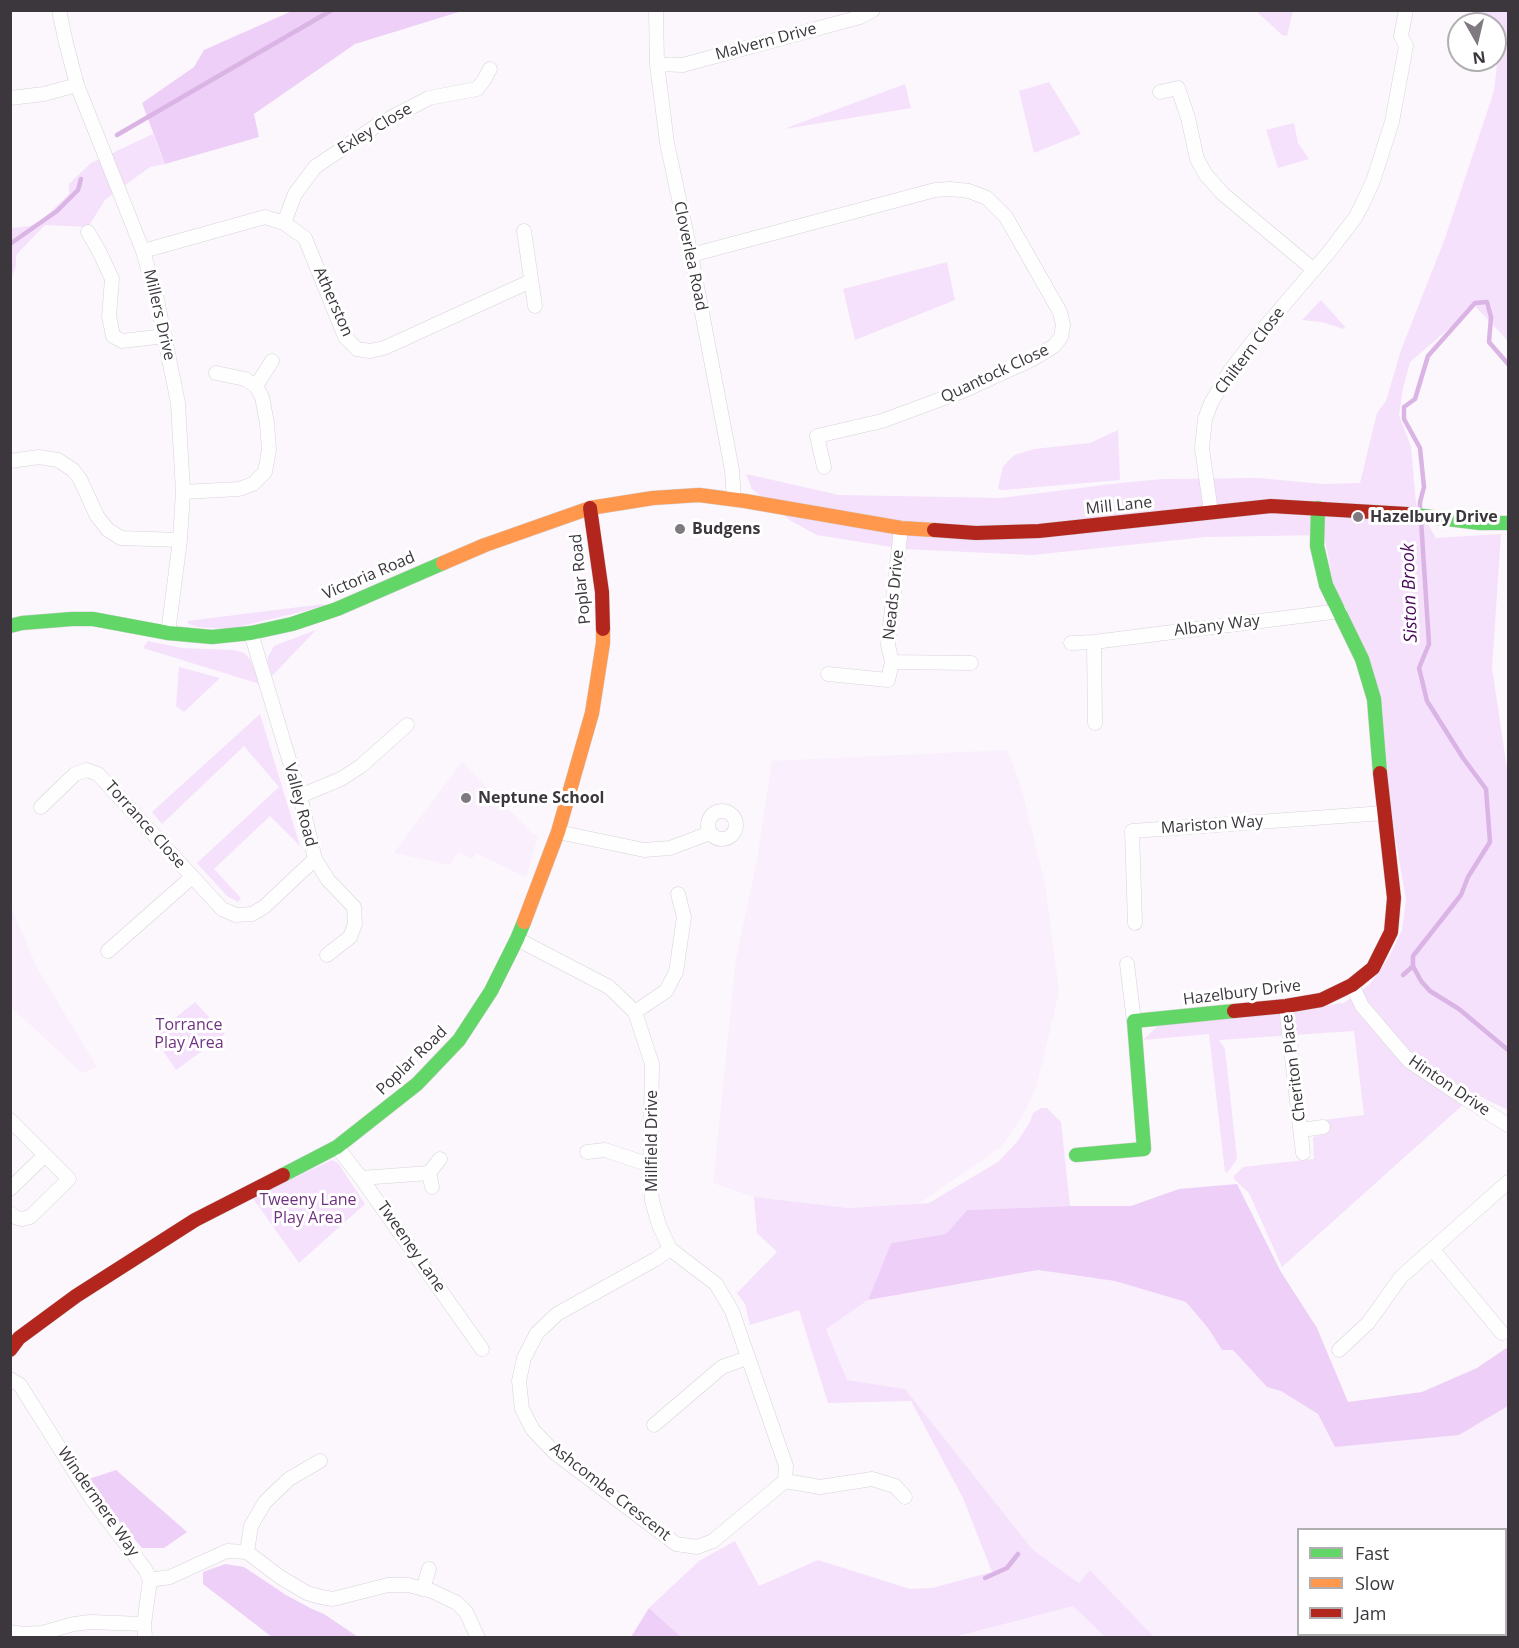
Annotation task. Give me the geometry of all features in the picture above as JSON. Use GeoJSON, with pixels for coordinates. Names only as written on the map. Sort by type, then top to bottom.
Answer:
{"type":"FeatureCollection","features":[{"type":"Feature","properties":{"kind":"street","name":"Millers Drive"},"geometry":{"type":"LineString","coordinates":[[59,10],[77,85],[143,251],[157,300],[177,403],[183,492],[180,540],[168,633]]}},
{"type":"Feature","properties":{"kind":"street","name":"Cloverlea Road"},"geometry":{"type":"LineString","coordinates":[[656,10],[657,64],[667,143],[732,470],[734,499]]}},
{"type":"Feature","properties":{"kind":"street","name":"Malvern Drive"},"geometry":{"type":"LineString","coordinates":[[657,64],[683,65],[860,17],[873,10]]}},
{"type":"Feature","properties":{"kind":"street","name":"Chiltern Close"},"geometry":{"type":"LineString","coordinates":[[1211,512],[1202,448],[1205,419],[1210,403],[1230,371],[1253,341],[1355,218],[1373,181],[1392,122],[1406,46],[1401,36],[1406,10]]}},
{"type":"Feature","properties":{"kind":"street","name":"Exley Close"},"geometry":{"type":"LineString","coordinates":[[284,222],[296,194],[315,167],[379,124],[429,98],[477,89],[490,69]]}},
{"type":"Feature","properties":{"kind":"street"},"geometry":{"type":"LineString","coordinates":[[10,98],[44,94],[77,85]]}},
{"type":"Feature","properties":{"kind":"street"},"geometry":{"type":"LineString","coordinates":[[1160,92],[1178,88],[1188,118],[1197,159],[1206,175],[1223,194],[1314,270]]}},
{"type":"Feature","properties":{"kind":"street","name":"Quantock Close"},"geometry":{"type":"LineString","coordinates":[[691,255],[934,190],[969,191],[987,198],[1006,217],[1060,312],[1063,325],[1061,337],[1054,346],[1031,360],[963,391],[882,421],[817,436],[824,467]]}},
{"type":"Feature","properties":{"kind":"street"},"geometry":{"type":"LineString","coordinates":[[143,251],[265,217],[284,222]]}},
{"type":"Feature","properties":{"kind":"street","name":"Atherston"},"geometry":{"type":"LineString","coordinates":[[284,222],[305,238],[345,336],[357,349],[370,351],[384,348],[531,280]]}},
{"type":"Feature","properties":{"kind":"street"},"geometry":{"type":"LineString","coordinates":[[524,231],[535,306]]}},
{"type":"Feature","properties":{"kind":"street"},"geometry":{"type":"LineString","coordinates":[[88,232],[112,279],[109,316],[113,336],[122,341],[165,336]]}},
{"type":"Feature","properties":{"kind":"street"},"geometry":{"type":"LineString","coordinates":[[256,386],[272,361]]}},
{"type":"Feature","properties":{"kind":"street"},"geometry":{"type":"LineString","coordinates":[[183,492],[239,489],[253,484],[265,472],[269,450],[262,397],[256,386],[245,379],[216,374]]}},
{"type":"Feature","properties":{"kind":"street"},"geometry":{"type":"LineString","coordinates":[[10,461],[39,457],[58,460],[72,470],[80,480],[97,516],[108,530],[121,538],[180,540]]}},
{"type":"Feature","properties":{"kind":"street","name":"Victoria Road"},"geometry":{"type":"LineString","coordinates":[[10,626],[22,622],[93,619],[168,633],[212,637],[251,633],[292,624],[337,609],[485,545],[590,508],[652,498],[699,495],[734,499]]}},
{"type":"Feature","properties":{"kind":"street","name":"Mill Lane"},"geometry":{"type":"LineString","coordinates":[[734,499],[901,528],[976,533],[1039,531],[1271,506],[1392,512],[1480,523],[1509,523]]}},
{"type":"Feature","properties":{"kind":"street","name":"Poplar Road"},"geometry":{"type":"LineString","coordinates":[[10,1350],[19,1338],[76,1296],[195,1220],[337,1148],[417,1084],[459,1040],[491,991],[517,939],[558,832],[592,713],[603,643],[602,592],[590,508]]}},
{"type":"Feature","properties":{"kind":"street","name":"Hazelbury Drive"},"geometry":{"type":"LineString","coordinates":[[1134,1021],[1287,1006],[1321,1000],[1352,985],[1373,968],[1391,932],[1394,898],[1374,699],[1362,659],[1326,585],[1317,546],[1318,508]]}},
{"type":"Feature","properties":{"kind":"street","name":"Neads Drive"},"geometry":{"type":"LineString","coordinates":[[828,675],[888,680],[892,662],[888,645],[901,528]]}},
{"type":"Feature","properties":{"kind":"street","name":"Albany Way"},"geometry":{"type":"LineString","coordinates":[[1071,643],[1340,611]]}},
{"type":"Feature","properties":{"kind":"street","name":"Valley Road"},"geometry":{"type":"LineString","coordinates":[[251,633],[300,796],[315,859],[328,880],[354,907],[355,924],[350,937],[327,955]]}},
{"type":"Feature","properties":{"kind":"street"},"geometry":{"type":"LineString","coordinates":[[1094,642],[1095,723]]}},
{"type":"Feature","properties":{"kind":"street","name":"Neads Drive"},"geometry":{"type":"LineString","coordinates":[[892,662],[971,663]]}},
{"type":"Feature","properties":{"kind":"street"},"geometry":{"type":"LineString","coordinates":[[300,796],[341,779],[361,766],[407,725]]}},
{"type":"Feature","properties":{"kind":"street","name":"Torrance Close"},"geometry":{"type":"LineString","coordinates":[[41,807],[75,774],[87,770],[98,774],[222,909],[236,915],[252,914],[264,907],[315,859]]}},
{"type":"Feature","properties":{"kind":"street","name":"Mariston Way"},"geometry":{"type":"LineString","coordinates":[[1135,923],[1132,831],[1384,813]]}},
{"type":"Feature","properties":{"kind":"street"},"geometry":{"type":"LineString","coordinates":[[558,832],[644,850],[670,848],[710,833]]}},
{"type":"Feature","properties":{"kind":"street","name":"Torrance Close"},"geometry":{"type":"LineString","coordinates":[[108,951],[192,877]]}},
{"type":"Feature","properties":{"kind":"street"},"geometry":{"type":"LineString","coordinates":[[635,1012],[666,991],[676,972],[684,917],[678,894]]}},
{"type":"Feature","properties":{"kind":"street","name":"Millfield Drive"},"geometry":{"type":"LineString","coordinates":[[517,939],[609,987],[635,1012],[652,1064],[650,1165],[652,1201],[670,1250]]}},
{"type":"Feature","properties":{"kind":"street"},"geometry":{"type":"LineString","coordinates":[[1076,1155],[1144,1149],[1127,964]]}},
{"type":"Feature","properties":{"kind":"street","name":"Hinton Drive"},"geometry":{"type":"LineString","coordinates":[[1352,985],[1362,1006],[1409,1061],[1509,1125]]}},
{"type":"Feature","properties":{"kind":"street","name":"Cheriton Place"},"geometry":{"type":"LineString","coordinates":[[1287,1006],[1303,1154]]}},
{"type":"Feature","properties":{"kind":"street"},"geometry":{"type":"LineString","coordinates":[[10,1120],[69,1179],[30,1217],[22,1219],[10,1213]]}},
{"type":"Feature","properties":{"kind":"street","name":"Cheriton Place"},"geometry":{"type":"LineString","coordinates":[[1301,1130],[1323,1127]]}},
{"type":"Feature","properties":{"kind":"street","name":"Tweeney Lane"},"geometry":{"type":"LineString","coordinates":[[337,1148],[361,1178],[482,1349]]}},
{"type":"Feature","properties":{"kind":"street"},"geometry":{"type":"LineString","coordinates":[[587,1152],[605,1150],[650,1165]]}},
{"type":"Feature","properties":{"kind":"street"},"geometry":{"type":"LineString","coordinates":[[10,1189],[45,1155]]}},
{"type":"Feature","properties":{"kind":"street"},"geometry":{"type":"LineString","coordinates":[[361,1178],[431,1180],[440,1159]]}},
{"type":"Feature","properties":{"kind":"street"},"geometry":{"type":"LineString","coordinates":[[1339,1350],[1368,1323],[1401,1277],[1509,1182]]}},
{"type":"Feature","properties":{"kind":"street"},"geometry":{"type":"LineString","coordinates":[[670,1250],[716,1284],[732,1311],[786,1466],[786,1481],[820,1487],[872,1479],[895,1486],[905,1497]]}},
{"type":"Feature","properties":{"kind":"street","name":"Ashcombe Crescent"},"geometry":{"type":"LineString","coordinates":[[670,1250],[557,1314],[537,1334],[524,1358],[519,1381],[522,1409],[533,1430],[555,1453],[676,1544],[697,1547],[713,1541],[786,1481]]}},
{"type":"Feature","properties":{"kind":"street"},"geometry":{"type":"LineString","coordinates":[[1433,1250],[1502,1333]]}},
{"type":"Feature","properties":{"kind":"street"},"geometry":{"type":"LineString","coordinates":[[654,1425],[722,1367],[747,1358]]}},
{"type":"Feature","properties":{"kind":"street","name":"Windermere Way"},"geometry":{"type":"LineString","coordinates":[[10,1379],[20,1385],[91,1498],[145,1569],[150,1580]]}},
{"type":"Feature","properties":{"kind":"street"},"geometry":{"type":"LineString","coordinates":[[247,1552],[251,1526],[265,1502],[289,1479],[320,1461]]}},
{"type":"Feature","properties":{"kind":"street"},"geometry":{"type":"LineString","coordinates":[[10,1632],[42,1633],[90,1622],[144,1631],[150,1580],[170,1577],[227,1551],[247,1552],[280,1577],[307,1593],[321,1597],[333,1599],[388,1585],[408,1585],[423,1589],[457,1603],[466,1612],[478,1638]]}},
{"type":"Feature","properties":{"kind":"street"},"geometry":{"type":"LineString","coordinates":[[423,1589],[429,1569]]}},
{"type":"Feature","properties":{"kind":"shaded area"},"geometry":{"type":"Polygon","coordinates":[[[292,11],[462,11],[355,44],[254,114],[259,137],[165,164],[142,103],[194,67],[204,50],[292,11]]]}},
{"type":"Feature","properties":{"kind":"shaded area"},"geometry":{"type":"Polygon","coordinates":[[[1007,750],[1021,786],[1045,884],[1059,992],[1036,1088],[1023,1115],[1001,1147],[920,1203],[848,1208],[754,1197],[713,1183],[736,959],[757,860],[772,761],[1007,750]]]}},
{"type":"Feature","properties":{"kind":"shaded area","name":"Neptune School"},"geometry":{"type":"Polygon","coordinates":[[[462,762],[532,833],[538,836],[526,877],[476,853],[472,859],[458,852],[450,865],[394,853],[462,762]]]}},
{"type":"Feature","properties":{"kind":"shaded area"},"geometry":{"type":"Polygon","coordinates":[[[11,907],[37,968],[97,1067],[82,1073],[11,1007],[11,907]]]}},
{"type":"Feature","properties":{"kind":"shaded area"},"geometry":{"type":"Polygon","coordinates":[[[1237,1184],[1281,1272],[1317,1328],[1348,1402],[1422,1392],[1477,1368],[1508,1347],[1508,1406],[1459,1435],[1335,1447],[1318,1414],[1281,1391],[1267,1387],[1233,1350],[1222,1350],[1208,1328],[1186,1302],[1115,1281],[1038,1270],[868,1300],[891,1243],[946,1234],[967,1210],[1131,1206],[1179,1189],[1237,1184]]]}},
{"type":"Feature","properties":{"kind":"shaded area"},"geometry":{"type":"Polygon","coordinates":[[[1038,1270],[1115,1281],[1186,1302],[1208,1328],[1222,1350],[1233,1350],[1267,1387],[1281,1391],[1318,1414],[1459,1435],[1508,1406],[1508,1637],[1154,1637],[1090,1570],[1079,1583],[1033,1550],[905,1389],[847,1380],[826,1329],[868,1300],[1038,1270]]]}},
{"type":"Feature","properties":{"kind":"shaded area"},"geometry":{"type":"Polygon","coordinates":[[[116,1470],[187,1532],[164,1548],[142,1548],[86,1480],[116,1470]]]}},
{"type":"Feature","properties":{"kind":"shaded area"},"geometry":{"type":"Polygon","coordinates":[[[225,1564],[244,1567],[286,1595],[324,1614],[358,1637],[272,1637],[203,1584],[203,1572],[225,1564]]]}},
{"type":"Feature","properties":{"kind":"shaded area"},"geometry":{"type":"Polygon","coordinates":[[[1073,1606],[1105,1637],[954,1638],[1030,1616],[1073,1606]]]}},
{"type":"Feature","properties":{"kind":"shaded area"},"geometry":{"type":"Polygon","coordinates":[[[649,1608],[681,1637],[631,1637],[649,1608]]]}},
{"type":"Feature","properties":{"kind":"green space"},"geometry":{"type":"Polygon","coordinates":[[[1256,11],[1293,11],[1287,36],[1282,35],[1256,11]]]}},
{"type":"Feature","properties":{"kind":"green space"},"geometry":{"type":"Polygon","coordinates":[[[1508,11],[1508,341],[1475,306],[1410,362],[1399,415],[1411,447],[1416,504],[1436,538],[1501,534],[1492,668],[1508,775],[1508,1110],[1475,1094],[1282,1267],[1249,1193],[1234,1179],[1234,1176],[1243,1167],[1314,1159],[1313,1137],[1325,1134],[1323,1120],[1364,1115],[1354,1031],[1219,1040],[1225,1049],[1237,1159],[1227,1173],[1225,1172],[1209,1034],[1143,1040],[1159,1025],[1344,1003],[1370,984],[1389,957],[1402,930],[1406,900],[1391,812],[1381,698],[1333,582],[1324,535],[1206,537],[1032,555],[904,549],[817,535],[791,521],[752,489],[746,474],[839,495],[1001,498],[1163,479],[1259,478],[1322,484],[1360,483],[1377,413],[1386,401],[1401,350],[1444,241],[1494,91],[1496,72],[1507,72],[1507,12],[1477,12],[1508,11]]]}},
{"type":"Feature","properties":{"kind":"green space"},"geometry":{"type":"Polygon","coordinates":[[[1049,82],[1081,134],[1034,153],[1019,91],[1049,82]]]}},
{"type":"Feature","properties":{"kind":"green space"},"geometry":{"type":"Polygon","coordinates":[[[905,84],[911,108],[784,129],[905,84]]]}},
{"type":"Feature","properties":{"kind":"green space"},"geometry":{"type":"Polygon","coordinates":[[[1294,123],[1298,143],[1309,159],[1278,168],[1266,130],[1294,123]]]}},
{"type":"Feature","properties":{"kind":"green space"},"geometry":{"type":"Polygon","coordinates":[[[153,134],[165,164],[150,167],[105,200],[88,227],[45,225],[17,254],[11,280],[11,228],[30,226],[41,221],[69,194],[69,184],[91,163],[153,134]]]}},
{"type":"Feature","properties":{"kind":"green space"},"geometry":{"type":"Polygon","coordinates":[[[947,262],[955,300],[855,340],[843,289],[947,262]]]}},
{"type":"Feature","properties":{"kind":"green space"},"geometry":{"type":"Polygon","coordinates":[[[1321,300],[1345,327],[1344,329],[1322,322],[1302,320],[1321,300]]]}},
{"type":"Feature","properties":{"kind":"green space"},"geometry":{"type":"Polygon","coordinates":[[[1118,430],[1120,480],[1003,490],[998,488],[1003,467],[1015,455],[1034,449],[1090,443],[1118,430]]]}},
{"type":"Feature","properties":{"kind":"green space"},"geometry":{"type":"Polygon","coordinates":[[[324,604],[326,606],[229,629],[197,627],[187,621],[324,604]]]}},
{"type":"Feature","properties":{"kind":"green space"},"geometry":{"type":"Polygon","coordinates":[[[316,630],[272,676],[268,657],[274,646],[316,630]]]}},
{"type":"Feature","properties":{"kind":"green space"},"geometry":{"type":"Polygon","coordinates":[[[148,641],[182,648],[234,650],[244,653],[250,659],[260,684],[143,648],[148,641]]]}},
{"type":"Feature","properties":{"kind":"green space"},"geometry":{"type":"Polygon","coordinates":[[[179,667],[220,678],[184,712],[176,706],[179,667]]]}},
{"type":"Feature","properties":{"kind":"green space"},"geometry":{"type":"Polygon","coordinates":[[[260,714],[300,846],[270,816],[214,869],[241,898],[238,902],[227,896],[197,863],[279,787],[244,746],[162,824],[152,812],[260,714]]]}},
{"type":"Feature","properties":{"kind":"green space","name":"Torrance Play Area"},"geometry":{"type":"Polygon","coordinates":[[[195,1002],[225,1034],[176,1070],[153,1036],[195,1002]]]}},
{"type":"Feature","properties":{"kind":"green space"},"geometry":{"type":"Polygon","coordinates":[[[1041,1108],[1047,1108],[1061,1122],[1070,1206],[967,1210],[946,1234],[891,1243],[868,1300],[826,1329],[847,1380],[905,1389],[1033,1550],[1079,1583],[1090,1570],[1154,1637],[1105,1637],[1073,1606],[954,1637],[681,1637],[649,1608],[699,1561],[735,1541],[759,1586],[818,1560],[910,1589],[932,1588],[992,1572],[963,1498],[911,1401],[828,1403],[799,1310],[750,1325],[745,1304],[737,1293],[777,1252],[757,1233],[754,1197],[848,1208],[929,1203],[998,1162],[1017,1142],[1033,1113],[1041,1108]]]}},
{"type":"Feature","properties":{"kind":"green space","name":"Tweeny Lane Play Area"},"geometry":{"type":"Polygon","coordinates":[[[332,1160],[338,1163],[365,1204],[299,1263],[252,1197],[332,1160]]]}},
{"type":"Feature","properties":{"kind":"waterway"},"geometry":{"type":"LineString","coordinates":[[117,135],[332,10]]}},
{"type":"Feature","properties":{"kind":"waterway"},"geometry":{"type":"LineString","coordinates":[[10,244],[57,211],[78,190],[81,179]]}},
{"type":"Feature","properties":{"kind":"waterway","name":"Siston Brook"},"geometry":{"type":"LineString","coordinates":[[1420,512],[1424,487],[1420,448],[1404,419],[1404,407],[1415,399],[1428,356],[1475,303],[1487,302],[1491,317],[1489,342],[1508,364]]}},
{"type":"Feature","properties":{"kind":"waterway","name":"Siston Brook"},"geometry":{"type":"LineString","coordinates":[[1421,520],[1429,644],[1419,668],[1427,701],[1463,758],[1486,789],[1490,842],[1468,877],[1461,895],[1413,956],[1413,966],[1421,981],[1430,991],[1459,1009],[1508,1050]]}},
{"type":"Feature","properties":{"kind":"waterway"},"geometry":{"type":"LineString","coordinates":[[1403,975],[1413,966]]}},
{"type":"Feature","properties":{"kind":"waterway"},"geometry":{"type":"LineString","coordinates":[[985,1578],[1007,1568],[1018,1554]]}},
{"type":"Feature","properties":{"kind":"traffic: fast"},"geometry":{"type":"LineString","coordinates":[[1318,508],[1317,546],[1326,585],[1362,659],[1374,699],[1380,773]]}},
{"type":"Feature","properties":{"kind":"traffic: fast"},"geometry":{"type":"LineString","coordinates":[[1407,514],[1480,523],[1508,523]]}},
{"type":"Feature","properties":{"kind":"traffic: fast"},"geometry":{"type":"LineString","coordinates":[[10,626],[22,623],[93,619],[168,633],[212,637],[251,633],[292,624],[337,609],[443,563]]}},
{"type":"Feature","properties":{"kind":"traffic: fast"},"geometry":{"type":"LineString","coordinates":[[283,1175],[337,1147],[417,1084],[459,1040],[491,991],[524,922]]}},
{"type":"Feature","properties":{"kind":"traffic: fast"},"geometry":{"type":"LineString","coordinates":[[1076,1155],[1144,1149],[1134,1021],[1234,1011]]}},
{"type":"Feature","properties":{"kind":"traffic: slow"},"geometry":{"type":"LineString","coordinates":[[443,563],[485,545],[590,508],[653,498],[699,495],[901,528],[934,530]]}},
{"type":"Feature","properties":{"kind":"traffic: slow"},"geometry":{"type":"LineString","coordinates":[[524,922],[558,832],[592,713],[603,643],[603,629]]}},
{"type":"Feature","properties":{"kind":"traffic: jam"},"geometry":{"type":"LineString","coordinates":[[934,530],[976,533],[1039,531],[1271,506],[1407,514]]}},
{"type":"Feature","properties":{"kind":"traffic: jam"},"geometry":{"type":"LineString","coordinates":[[590,508],[602,592],[603,629]]}},
{"type":"Feature","properties":{"kind":"traffic: jam"},"geometry":{"type":"LineString","coordinates":[[1234,1011],[1321,1000],[1352,985],[1373,968],[1391,932],[1394,898],[1380,773]]}},
{"type":"Feature","properties":{"kind":"traffic: jam"},"geometry":{"type":"LineString","coordinates":[[10,1350],[19,1338],[76,1296],[195,1220],[283,1175]]}},
{"type":"Feature","properties":{"kind":"place","name":"Hazelbury Drive"},"geometry":{"type":"Point","coordinates":[1358,517]}},
{"type":"Feature","properties":{"kind":"place","name":"Budgens"},"geometry":{"type":"Point","coordinates":[680,529]}},
{"type":"Feature","properties":{"kind":"place","name":"Neptune School"},"geometry":{"type":"Point","coordinates":[466,798]}}]}
